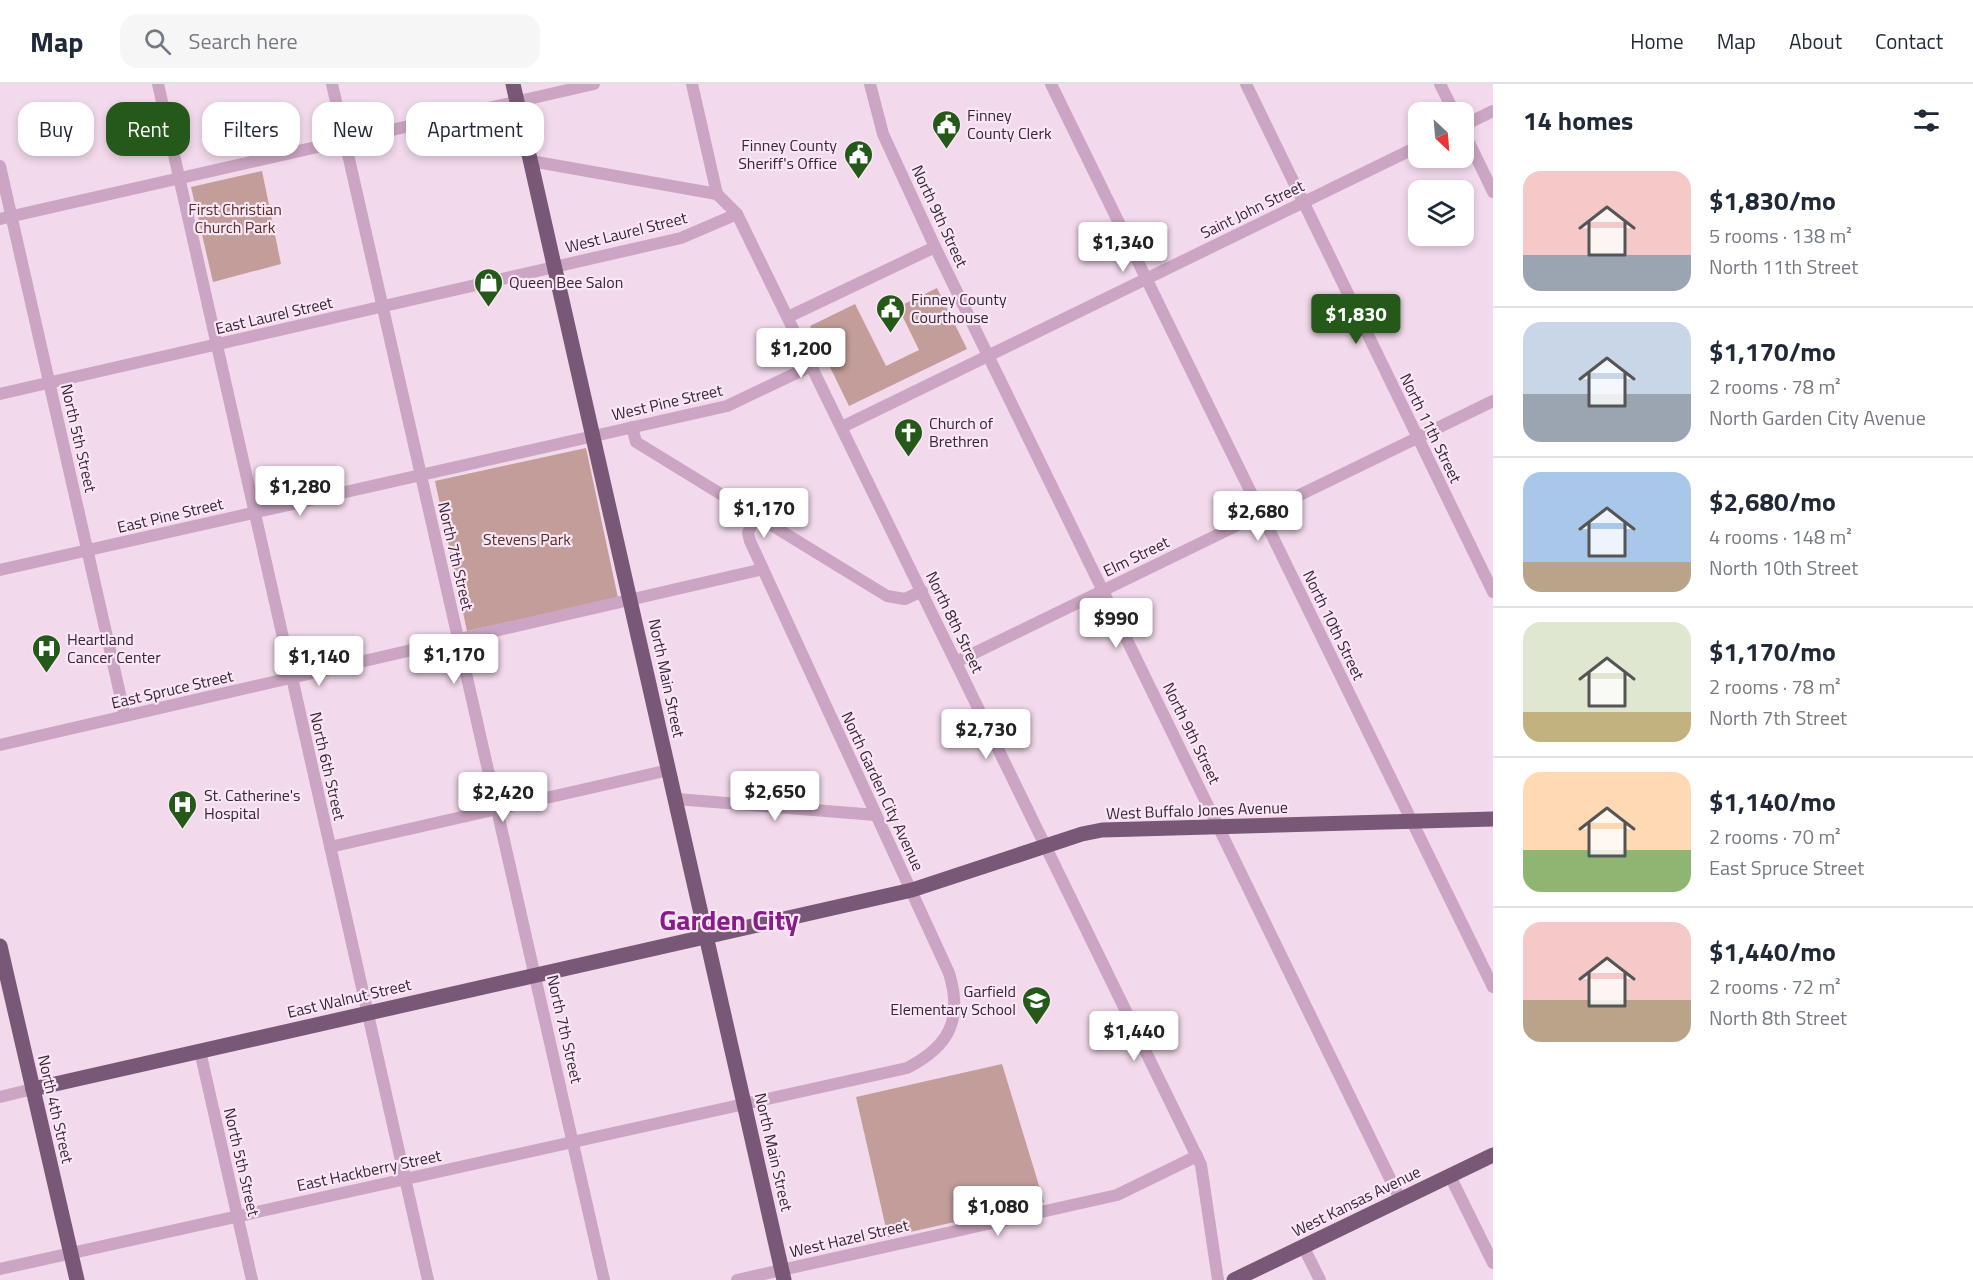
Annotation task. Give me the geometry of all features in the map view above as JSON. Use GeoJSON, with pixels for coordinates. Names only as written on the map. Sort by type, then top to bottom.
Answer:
{"type":"FeatureCollection","features":[{"type":"Feature","properties":{"kind":"main road","name":"North Main Street"},"geometry":{"type":"LineString","coordinates":[[513,84],[783,1275]]}},
{"type":"Feature","properties":{"kind":"main road","name":"West Buffalo Jones Avenue"},"geometry":{"type":"LineString","coordinates":[[706,935],[912,890],[1044,845],[1101,830],[1493,819]]}},
{"type":"Feature","properties":{"kind":"main road","name":"East Walnut Street"},"geometry":{"type":"LineString","coordinates":[[33,1089],[706,935]]}},
{"type":"Feature","properties":{"kind":"main road","name":"North 4th Street"},"geometry":{"type":"LineString","coordinates":[[0,946],[76,1280]]}},
{"type":"Feature","properties":{"kind":"main road","name":"West Kansas Avenue"},"geometry":{"type":"LineString","coordinates":[[1234,1280],[1493,1155]]}},
{"type":"Feature","properties":{"kind":"street","name":"North 6th Street"},"geometry":{"type":"LineString","coordinates":[[158,84],[428,1280]]}},
{"type":"Feature","properties":{"kind":"street","name":"North 7th Street"},"geometry":{"type":"LineString","coordinates":[[333,84],[337,102]]}},
{"type":"Feature","properties":{"kind":"street"},"geometry":{"type":"LineString","coordinates":[[394,129],[594,84]]}},
{"type":"Feature","properties":{"kind":"street"},"geometry":{"type":"LineString","coordinates":[[531,161],[717,194],[692,84]]}},
{"type":"Feature","properties":{"kind":"street","name":"North 9th Street"},"geometry":{"type":"LineString","coordinates":[[870,84],[884,134],[935,246],[1400,1199]]}},
{"type":"Feature","properties":{"kind":"street","name":"North 10th Street"},"geometry":{"type":"LineString","coordinates":[[1051,84],[1493,987]]}},
{"type":"Feature","properties":{"kind":"street","name":"North 11th Street"},"geometry":{"type":"LineString","coordinates":[[1246,84],[1493,592]]}},
{"type":"Feature","properties":{"kind":"street"},"geometry":{"type":"LineString","coordinates":[[1440,84],[1449,102]]}},
{"type":"Feature","properties":{"kind":"street"},"geometry":{"type":"LineString","coordinates":[[1474,120],[1493,111]]}},
{"type":"Feature","properties":{"kind":"street"},"geometry":{"type":"LineString","coordinates":[[6,218],[312,148]]}},
{"type":"Feature","properties":{"kind":"street","name":"Saint John Street"},"geometry":{"type":"LineString","coordinates":[[842,427],[1408,151]]}},
{"type":"Feature","properties":{"kind":"street"},"geometry":{"type":"LineString","coordinates":[[1474,153],[1493,192]]}},
{"type":"Feature","properties":{"kind":"street","name":"North 7th Street"},"geometry":{"type":"LineString","coordinates":[[349,156],[604,1280]]}},
{"type":"Feature","properties":{"kind":"street","name":"North 5th Street"},"geometry":{"type":"LineString","coordinates":[[0,166],[6,218],[50,383],[124,716]]}},
{"type":"Feature","properties":{"kind":"street","name":"North 8th Street"},"geometry":{"type":"LineString","coordinates":[[717,194],[737,214],[1197,1156],[1201,1165],[1218,1280]]}},
{"type":"Feature","properties":{"kind":"street","name":"West Laurel Street"},"geometry":{"type":"LineString","coordinates":[[555,267],[681,238],[737,214]]}},
{"type":"Feature","properties":{"kind":"street"},"geometry":{"type":"LineString","coordinates":[[788,317],[935,246]]}},
{"type":"Feature","properties":{"kind":"street","name":"East Laurel Street"},"geometry":{"type":"LineString","coordinates":[[0,394],[555,267]]}},
{"type":"Feature","properties":{"kind":"street","name":"West Pine Street"},"geometry":{"type":"LineString","coordinates":[[594,436],[727,406],[811,366]]}},
{"type":"Feature","properties":{"kind":"street","name":"Elm Street"},"geometry":{"type":"LineString","coordinates":[[956,662],[1493,401]]}},
{"type":"Feature","properties":{"kind":"street"},"geometry":{"type":"LineString","coordinates":[[632,427],[636,442],[887,596],[905,599],[922,591]]}},
{"type":"Feature","properties":{"kind":"street","name":"East Pine Street"},"geometry":{"type":"LineString","coordinates":[[0,570],[594,436]]}},
{"type":"Feature","properties":{"kind":"street","name":"North Garden City Avenue"},"geometry":{"type":"LineString","coordinates":[[755,516],[748,537],[949,972],[956,1009],[946,1035],[937,1048],[907,1068]]}},
{"type":"Feature","properties":{"kind":"street","name":"East Spruce Street"},"geometry":{"type":"LineString","coordinates":[[0,745],[764,569]]}},
{"type":"Feature","properties":{"kind":"street"},"geometry":{"type":"LineString","coordinates":[[330,847],[669,770]]}},
{"type":"Feature","properties":{"kind":"street"},"geometry":{"type":"LineString","coordinates":[[676,799],[876,815]]}},
{"type":"Feature","properties":{"kind":"street","name":"North 5th Street"},"geometry":{"type":"LineString","coordinates":[[200,1051],[252,1280]]}},
{"type":"Feature","properties":{"kind":"street","name":"East Hackberry Street"},"geometry":{"type":"LineString","coordinates":[[0,1269],[907,1068]]}},
{"type":"Feature","properties":{"kind":"street","name":"East Walnut Street"},"geometry":{"type":"LineString","coordinates":[[0,1097],[33,1089]]}},
{"type":"Feature","properties":{"kind":"street","name":"West Hazel Street"},"geometry":{"type":"LineString","coordinates":[[737,1280],[783,1275],[1117,1195],[1197,1156]]}},
{"type":"Feature","properties":{"kind":"street"},"geometry":{"type":"LineString","coordinates":[[1450,1176],[1493,1263]]}},
{"type":"Feature","properties":{"kind":"street"},"geometry":{"type":"LineString","coordinates":[[1303,1246],[1320,1280]]}},
{"type":"Feature","properties":{"kind":"green space","name":"First Christian Church Park"},"geometry":{"type":"Polygon","coordinates":[[[262,171],[281,264],[213,282],[191,187],[262,171]]]}},
{"type":"Feature","properties":{"kind":"green space"},"geometry":{"type":"Polygon","coordinates":[[[937,288],[967,349],[849,406],[810,326],[855,304],[886,366],[919,350],[898,307],[937,288]]]}},
{"type":"Feature","properties":{"kind":"green space","name":"Stevens Park"},"geometry":{"type":"Polygon","coordinates":[[[586,448],[618,598],[467,631],[435,481],[586,448]]]}},
{"type":"Feature","properties":{"kind":"green space"},"geometry":{"type":"Polygon","coordinates":[[[1002,1064],[1044,1202],[888,1237],[856,1097],[1002,1064]]]}},
{"type":"Feature","properties":{"kind":"place","name":"Finney County Clerk"},"geometry":{"type":"Point","coordinates":[946,150]}},
{"type":"Feature","properties":{"kind":"place","name":"Finney County Sheriff's Office"},"geometry":{"type":"Point","coordinates":[858,180]}},
{"type":"Feature","properties":{"kind":"place","name":"Queen Bee Salon"},"geometry":{"type":"Point","coordinates":[488,308]}},
{"type":"Feature","properties":{"kind":"place","name":"Finney County Courthouse"},"geometry":{"type":"Point","coordinates":[890,334]}},
{"type":"Feature","properties":{"kind":"place","name":"Church of Brethren"},"geometry":{"type":"Point","coordinates":[908,458]}},
{"type":"Feature","properties":{"kind":"place","name":"Heartland Cancer Center"},"geometry":{"type":"Point","coordinates":[46,674]}},
{"type":"Feature","properties":{"kind":"place","name":"St. Catherine's Hospital"},"geometry":{"type":"Point","coordinates":[183,830]}},
{"type":"Feature","properties":{"kind":"place","name":"Garfield Elementary School"},"geometry":{"type":"Point","coordinates":[1037,1026]}},
{"type":"Feature","properties":{"kind":"district","name":"Garden City"},"geometry":{"type":"Point","coordinates":[729,919]}}]}
